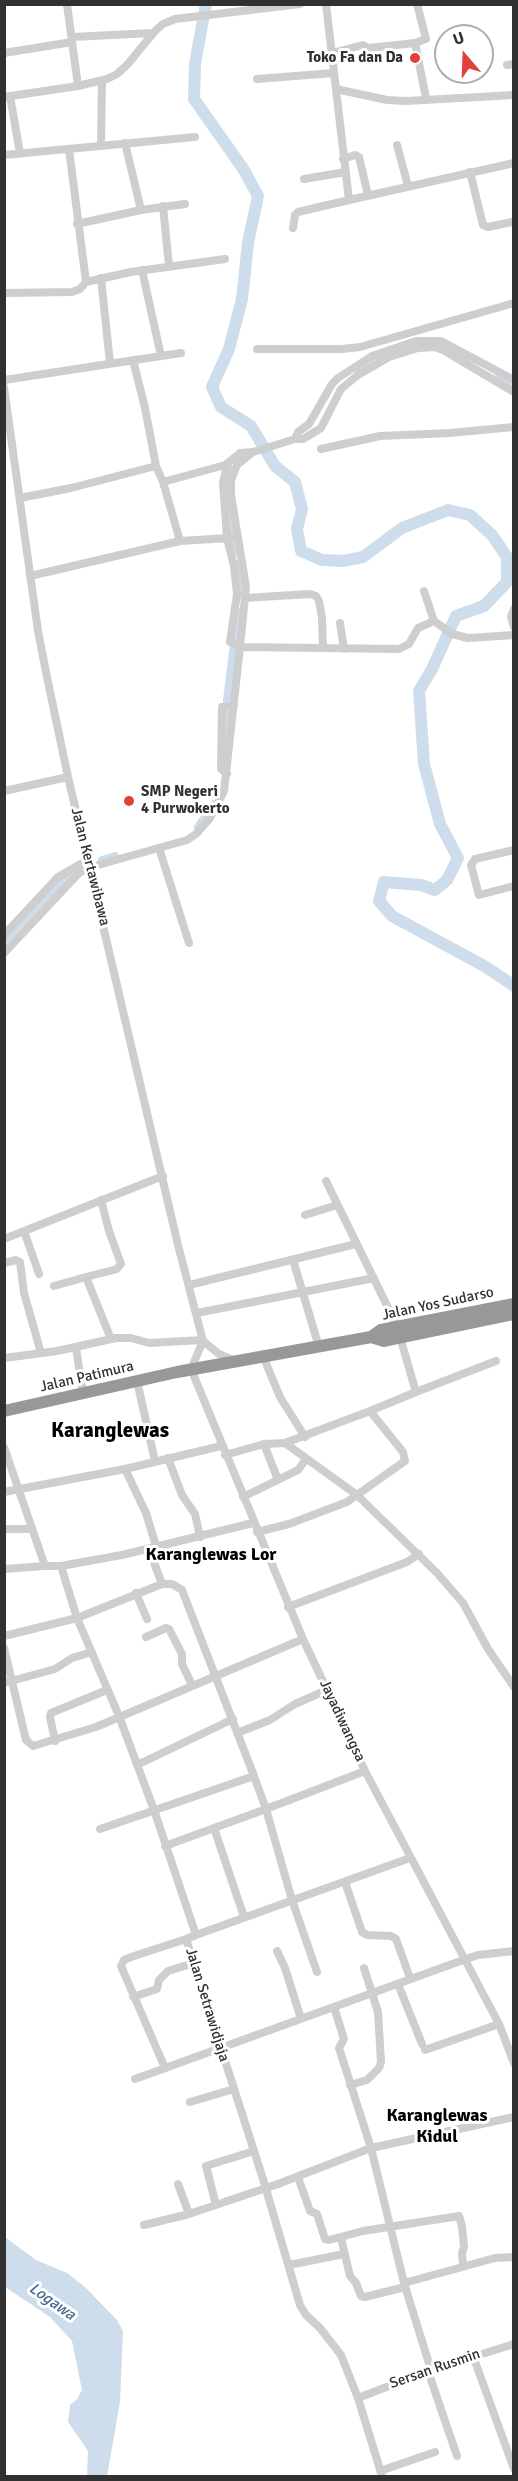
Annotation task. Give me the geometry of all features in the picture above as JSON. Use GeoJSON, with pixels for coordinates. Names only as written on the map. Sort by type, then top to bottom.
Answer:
{"type":"FeatureCollection","features":[{"type":"Feature","properties":{"kind":"highway","name":"Jalan Yos Sudarso"},"geometry":{"type":"LineString","coordinates":[[191,1370],[371,1337],[384,1341],[399,1332],[513,1304]]}},
{"type":"Feature","properties":{"kind":"highway","name":"Jalan Yos Sudarso"},"geometry":{"type":"LineString","coordinates":[[399,1332],[513,1314]]}},
{"type":"Feature","properties":{"kind":"highway","name":"Jalan Patimura"},"geometry":{"type":"LineString","coordinates":[[4,1411],[191,1370]]}},
{"type":"Feature","properties":{"kind":"street"},"geometry":{"type":"LineString","coordinates":[[67,4],[78,86]]}},
{"type":"Feature","properties":{"kind":"street"},"geometry":{"type":"LineString","coordinates":[[20,153],[7,96],[102,81],[117,74],[153,33],[163,24],[175,19],[300,4]]}},
{"type":"Feature","properties":{"kind":"street"},"geometry":{"type":"LineString","coordinates":[[326,4],[349,200]]}},
{"type":"Feature","properties":{"kind":"street"},"geometry":{"type":"LineString","coordinates":[[332,53],[363,45],[368,48],[378,48],[415,43],[426,39],[417,4]]}},
{"type":"Feature","properties":{"kind":"street"},"geometry":{"type":"LineString","coordinates":[[4,52],[72,40],[153,33]]}},
{"type":"Feature","properties":{"kind":"street"},"geometry":{"type":"LineString","coordinates":[[415,43],[426,98]]}},
{"type":"Feature","properties":{"kind":"street"},"geometry":{"type":"LineString","coordinates":[[257,79],[334,73]]}},
{"type":"Feature","properties":{"kind":"street"},"geometry":{"type":"LineString","coordinates":[[101,146],[102,81]]}},
{"type":"Feature","properties":{"kind":"street"},"geometry":{"type":"LineString","coordinates":[[336,89],[387,100],[406,101],[426,98],[513,95]]}},
{"type":"Feature","properties":{"kind":"street"},"geometry":{"type":"LineString","coordinates":[[4,155],[195,137]]}},
{"type":"Feature","properties":{"kind":"street"},"geometry":{"type":"LineString","coordinates":[[124,143],[141,210]]}},
{"type":"Feature","properties":{"kind":"street"},"geometry":{"type":"LineString","coordinates":[[397,146],[408,186]]}},
{"type":"Feature","properties":{"kind":"street"},"geometry":{"type":"LineString","coordinates":[[69,149],[86,282]]}},
{"type":"Feature","properties":{"kind":"street"},"geometry":{"type":"LineString","coordinates":[[343,159],[358,156],[368,195]]}},
{"type":"Feature","properties":{"kind":"street"},"geometry":{"type":"LineString","coordinates":[[293,228],[295,215],[298,212],[513,163]]}},
{"type":"Feature","properties":{"kind":"street"},"geometry":{"type":"LineString","coordinates":[[304,179],[346,172]]}},
{"type":"Feature","properties":{"kind":"street"},"geometry":{"type":"LineString","coordinates":[[470,172],[483,225],[488,227],[512,222]]}},
{"type":"Feature","properties":{"kind":"street"},"geometry":{"type":"LineString","coordinates":[[77,224],[141,210],[186,204]]}},
{"type":"Feature","properties":{"kind":"street"},"geometry":{"type":"LineString","coordinates":[[164,206],[169,266]]}},
{"type":"Feature","properties":{"kind":"street"},"geometry":{"type":"LineString","coordinates":[[4,293],[72,292],[80,289],[86,282],[101,278],[225,259]]}},
{"type":"Feature","properties":{"kind":"street"},"geometry":{"type":"LineString","coordinates":[[142,270],[161,356]]}},
{"type":"Feature","properties":{"kind":"street"},"geometry":{"type":"LineString","coordinates":[[101,278],[110,363]]}},
{"type":"Feature","properties":{"kind":"street"},"geometry":{"type":"LineString","coordinates":[[257,349],[342,349],[369,345],[513,303]]}},
{"type":"Feature","properties":{"kind":"street"},"geometry":{"type":"LineString","coordinates":[[163,482],[229,468],[256,451],[294,439],[303,439],[321,428],[341,389],[373,360],[416,341],[441,340],[513,380]]}},
{"type":"Feature","properties":{"kind":"street"},"geometry":{"type":"LineString","coordinates":[[369,345],[373,360]]}},
{"type":"Feature","properties":{"kind":"street"},"geometry":{"type":"LineString","coordinates":[[398,350],[424,347],[443,350],[513,392]]}},
{"type":"Feature","properties":{"kind":"street"},"geometry":{"type":"LineString","coordinates":[[4,380],[181,353]]}},
{"type":"Feature","properties":{"kind":"street"},"geometry":{"type":"LineString","coordinates":[[133,360],[156,466],[180,541]]}},
{"type":"Feature","properties":{"kind":"street","name":"Jalan Kertawibawa"},"geometry":{"type":"LineString","coordinates":[[4,387],[38,631],[68,777],[203,1340]]}},
{"type":"Feature","properties":{"kind":"street"},"geometry":{"type":"LineString","coordinates":[[321,448],[380,436],[513,427]]}},
{"type":"Feature","properties":{"kind":"street"},"geometry":{"type":"LineString","coordinates":[[20,498],[71,488],[156,466]]}},
{"type":"Feature","properties":{"kind":"street"},"geometry":{"type":"LineString","coordinates":[[229,468],[237,594],[236,645]]}},
{"type":"Feature","properties":{"kind":"street"},"geometry":{"type":"LineString","coordinates":[[30,576],[180,541],[232,537]]}},
{"type":"Feature","properties":{"kind":"street"},"geometry":{"type":"LineString","coordinates":[[4,953],[72,867],[177,844],[196,834],[210,818],[224,791],[229,705],[236,645],[245,598],[245,573],[232,537]]}},
{"type":"Feature","properties":{"kind":"street"},"geometry":{"type":"LineString","coordinates":[[424,591],[437,623],[452,634],[475,638],[513,635]]}},
{"type":"Feature","properties":{"kind":"street"},"geometry":{"type":"LineString","coordinates":[[245,598],[310,594],[316,596],[322,618],[323,648]]}},
{"type":"Feature","properties":{"kind":"street"},"geometry":{"type":"LineString","coordinates":[[513,609],[511,617],[513,627]]}},
{"type":"Feature","properties":{"kind":"street"},"geometry":{"type":"LineString","coordinates":[[340,623],[344,648]]}},
{"type":"Feature","properties":{"kind":"street"},"geometry":{"type":"LineString","coordinates":[[236,645],[388,650],[405,648],[417,628],[437,623]]}},
{"type":"Feature","properties":{"kind":"street"},"geometry":{"type":"LineString","coordinates":[[4,791],[68,777]]}},
{"type":"Feature","properties":{"kind":"street"},"geometry":{"type":"LineString","coordinates":[[159,848],[189,943]]}},
{"type":"Feature","properties":{"kind":"street"},"geometry":{"type":"LineString","coordinates":[[513,850],[475,859],[471,865],[479,895],[513,886]]}},
{"type":"Feature","properties":{"kind":"street"},"geometry":{"type":"LineString","coordinates":[[4,935],[51,892]]}},
{"type":"Feature","properties":{"kind":"street"},"geometry":{"type":"LineString","coordinates":[[4,1239],[162,1176]]}},
{"type":"Feature","properties":{"kind":"street"},"geometry":{"type":"LineString","coordinates":[[326,1181],[399,1332],[416,1392]]}},
{"type":"Feature","properties":{"kind":"street"},"geometry":{"type":"LineString","coordinates":[[54,1286],[117,1269],[121,1264],[109,1232],[102,1200]]}},
{"type":"Feature","properties":{"kind":"street"},"geometry":{"type":"LineString","coordinates":[[305,1215],[337,1205]]}},
{"type":"Feature","properties":{"kind":"street"},"geometry":{"type":"LineString","coordinates":[[24,1231],[39,1274]]}},
{"type":"Feature","properties":{"kind":"street"},"geometry":{"type":"LineString","coordinates":[[189,1285],[356,1244]]}},
{"type":"Feature","properties":{"kind":"street"},"geometry":{"type":"LineString","coordinates":[[4,1263],[16,1260],[20,1262],[24,1293],[41,1353]]}},
{"type":"Feature","properties":{"kind":"street"},"geometry":{"type":"LineString","coordinates":[[293,1260],[319,1347]]}},
{"type":"Feature","properties":{"kind":"street"},"geometry":{"type":"LineString","coordinates":[[86,1277],[111,1339]]}},
{"type":"Feature","properties":{"kind":"street"},"geometry":{"type":"LineString","coordinates":[[197,1313],[374,1278]]}},
{"type":"Feature","properties":{"kind":"street"},"geometry":{"type":"LineString","coordinates":[[4,1358],[111,1339],[131,1338],[149,1343],[203,1340],[219,1354],[236,1362]]}},
{"type":"Feature","properties":{"kind":"street"},"geometry":{"type":"LineString","coordinates":[[191,1370],[203,1340]]}},
{"type":"Feature","properties":{"kind":"street"},"geometry":{"type":"LineString","coordinates":[[76,1347],[83,1393]]}},
{"type":"Feature","properties":{"kind":"street"},"geometry":{"type":"LineString","coordinates":[[263,1356],[280,1396],[305,1437]]}},
{"type":"Feature","properties":{"kind":"street"},"geometry":{"type":"LineString","coordinates":[[225,1455],[264,1444],[285,1443],[305,1437],[496,1361]]}},
{"type":"Feature","properties":{"kind":"street","name":"Jayadiwangsa"},"geometry":{"type":"LineString","coordinates":[[191,1370],[288,1607],[365,1771],[499,2024],[513,2063]]}},
{"type":"Feature","properties":{"kind":"street"},"geometry":{"type":"LineString","coordinates":[[136,1381],[155,1461]]}},
{"type":"Feature","properties":{"kind":"street"},"geometry":{"type":"LineString","coordinates":[[257,1532],[289,1524],[354,1498],[403,1464],[405,1459],[403,1452],[370,1412]]}},
{"type":"Feature","properties":{"kind":"street"},"geometry":{"type":"LineString","coordinates":[[285,1443],[419,1554],[463,1603],[488,1649],[513,1687]]}},
{"type":"Feature","properties":{"kind":"street"},"geometry":{"type":"LineString","coordinates":[[264,1444],[278,1480]]}},
{"type":"Feature","properties":{"kind":"street"},"geometry":{"type":"LineString","coordinates":[[4,1492],[18,1491],[221,1446]]}},
{"type":"Feature","properties":{"kind":"street"},"geometry":{"type":"LineString","coordinates":[[4,1447],[45,1566]]}},
{"type":"Feature","properties":{"kind":"street"},"geometry":{"type":"LineString","coordinates":[[168,1458],[182,1495],[195,1514],[200,1537]]}},
{"type":"Feature","properties":{"kind":"street"},"geometry":{"type":"LineString","coordinates":[[243,1497],[300,1469],[306,1459]]}},
{"type":"Feature","properties":{"kind":"street"},"geometry":{"type":"LineString","coordinates":[[125,1468],[146,1513],[162,1584]]}},
{"type":"Feature","properties":{"kind":"street"},"geometry":{"type":"LineString","coordinates":[[4,1569],[61,1566],[153,1548],[253,1523]]}},
{"type":"Feature","properties":{"kind":"street"},"geometry":{"type":"LineString","coordinates":[[4,1529],[32,1529]]}},
{"type":"Feature","properties":{"kind":"street"},"geometry":{"type":"LineString","coordinates":[[288,1607],[407,1562],[419,1554]]}},
{"type":"Feature","properties":{"kind":"street","name":"Jalan Setrawidjaja"},"geometry":{"type":"LineString","coordinates":[[61,1566],[77,1618],[119,1716],[154,1810],[196,1935],[186,1939],[219,2048],[255,2151],[297,2294],[306,2315],[337,2349],[358,2398],[381,2474]]}},
{"type":"Feature","properties":{"kind":"street"},"geometry":{"type":"LineString","coordinates":[[4,1636],[77,1618],[162,1584],[172,1584],[182,1590],[267,1809],[292,1900],[317,1972]]}},
{"type":"Feature","properties":{"kind":"street"},"geometry":{"type":"LineString","coordinates":[[136,1593],[147,1619]]}},
{"type":"Feature","properties":{"kind":"street"},"geometry":{"type":"LineString","coordinates":[[146,1637],[166,1628],[169,1629],[182,1654],[182,1664],[192,1685]]}},
{"type":"Feature","properties":{"kind":"street"},"geometry":{"type":"LineString","coordinates":[[4,1648],[8,1682],[27,1743],[37,1746],[96,1727],[216,1674],[303,1639]]}},
{"type":"Feature","properties":{"kind":"street"},"geometry":{"type":"LineString","coordinates":[[8,1682],[55,1669],[72,1658],[92,1652]]}},
{"type":"Feature","properties":{"kind":"street"},"geometry":{"type":"LineString","coordinates":[[55,1740],[51,1713],[107,1690]]}},
{"type":"Feature","properties":{"kind":"street"},"geometry":{"type":"LineString","coordinates":[[237,1733],[270,1720],[295,1704],[327,1690]]}},
{"type":"Feature","properties":{"kind":"street"},"geometry":{"type":"LineString","coordinates":[[137,1765],[233,1719]]}},
{"type":"Feature","properties":{"kind":"street"},"geometry":{"type":"LineString","coordinates":[[165,1846],[365,1771]]}},
{"type":"Feature","properties":{"kind":"street"},"geometry":{"type":"LineString","coordinates":[[100,1828],[254,1776]]}},
{"type":"Feature","properties":{"kind":"street"},"geometry":{"type":"LineString","coordinates":[[214,1828],[244,1917]]}},
{"type":"Feature","properties":{"kind":"street"},"geometry":{"type":"LineString","coordinates":[[196,1935],[410,1858]]}},
{"type":"Feature","properties":{"kind":"street"},"geometry":{"type":"LineString","coordinates":[[345,1882],[362,1932],[367,1935],[392,1936],[396,1939],[410,1978]]}},
{"type":"Feature","properties":{"kind":"street"},"geometry":{"type":"LineString","coordinates":[[165,2068],[121,1966],[124,1960],[186,1939]]}},
{"type":"Feature","properties":{"kind":"street"},"geometry":{"type":"LineString","coordinates":[[277,1951],[285,1968],[301,2019]]}},
{"type":"Feature","properties":{"kind":"street"},"geometry":{"type":"LineString","coordinates":[[135,2079],[466,1959],[478,1955],[513,1951]]}},
{"type":"Feature","properties":{"kind":"street"},"geometry":{"type":"LineString","coordinates":[[133,1997],[157,1989],[159,1980],[168,1971],[194,1963]]}},
{"type":"Feature","properties":{"kind":"street"},"geometry":{"type":"LineString","coordinates":[[350,2085],[367,2080],[379,2068],[381,2062],[378,2018],[364,1968]]}},
{"type":"Feature","properties":{"kind":"street"},"geometry":{"type":"LineString","coordinates":[[398,1984],[424,2047],[499,2024]]}},
{"type":"Feature","properties":{"kind":"street"},"geometry":{"type":"LineString","coordinates":[[334,2007],[344,2039],[339,2048],[371,2148],[404,2285],[457,2456]]}},
{"type":"Feature","properties":{"kind":"street"},"geometry":{"type":"LineString","coordinates":[[190,2102],[234,2089]]}},
{"type":"Feature","properties":{"kind":"street"},"geometry":{"type":"LineString","coordinates":[[144,2225],[216,2205],[298,2177],[371,2148],[513,2117]]}},
{"type":"Feature","properties":{"kind":"street"},"geometry":{"type":"LineString","coordinates":[[216,2205],[205,2167],[255,2151]]}},
{"type":"Feature","properties":{"kind":"street"},"geometry":{"type":"LineString","coordinates":[[298,2177],[310,2211],[317,2214],[325,2239],[340,2238],[389,2226],[459,2216],[464,2247],[463,2266]]}},
{"type":"Feature","properties":{"kind":"street"},"geometry":{"type":"LineString","coordinates":[[178,2184],[189,2214]]}},
{"type":"Feature","properties":{"kind":"street"},"geometry":{"type":"LineString","coordinates":[[340,2238],[350,2276],[363,2297],[463,2266],[495,2258],[513,2257]]}},
{"type":"Feature","properties":{"kind":"street"},"geometry":{"type":"LineString","coordinates":[[290,2265],[344,2254]]}},
{"type":"Feature","properties":{"kind":"street","name":"Sersan Rusmin"},"geometry":{"type":"LineString","coordinates":[[358,2398],[429,2371],[513,2344]]}},
{"type":"Feature","properties":{"kind":"street"},"geometry":{"type":"LineString","coordinates":[[473,2356],[513,2469]]}},
{"type":"Feature","properties":{"kind":"street"},"geometry":{"type":"LineString","coordinates":[[381,2474],[435,2452]]}},
{"type":"Feature","properties":{"kind":"water","name":"Logawa"},"geometry":{"type":"Polygon","coordinates":[[[5,2237],[36,2260],[67,2273],[85,2287],[117,2320],[123,2331],[120,2402],[107,2476],[87,2476],[88,2451],[68,2422],[70,2405],[82,2390],[72,2341],[50,2317],[5,2287],[5,2237]]]}},
{"type":"Feature","properties":{"kind":"waterway"},"geometry":{"type":"LineString","coordinates":[[206,4],[195,64],[194,99],[244,170],[258,196],[248,243],[242,299],[229,349],[212,387],[221,407],[251,426],[275,466],[295,482],[302,509],[297,529],[301,551],[322,560],[343,561],[363,557],[402,528],[448,510],[470,515],[492,535],[507,557],[507,582],[484,606],[456,616],[432,669],[419,691],[424,764],[440,824],[458,858],[447,880],[435,890],[421,885],[384,882],[379,901],[392,916],[486,967],[514,986]]}},
{"type":"Feature","properties":{"kind":"waterway"},"geometry":{"type":"LineString","coordinates":[[359,371],[387,354]]}},
{"type":"Feature","properties":{"kind":"waterway"},"geometry":{"type":"LineString","coordinates":[[499,376],[514,385]]}},
{"type":"Feature","properties":{"kind":"waterway"},"geometry":{"type":"LineString","coordinates":[[229,508],[234,553]]}},
{"type":"Feature","properties":{"kind":"waterway"},"geometry":{"type":"LineString","coordinates":[[237,564],[240,594]]}},
{"type":"Feature","properties":{"kind":"waterway"},"geometry":{"type":"LineString","coordinates":[[225,749],[227,700],[238,612]]}},
{"type":"Feature","properties":{"kind":"waterway"},"geometry":{"type":"LineString","coordinates":[[198,827],[214,804]]}},
{"type":"Feature","properties":{"kind":"waterway"},"geometry":{"type":"LineString","coordinates":[[102,860],[115,856]]}},
{"type":"Feature","properties":{"kind":"waterway"},"geometry":{"type":"LineString","coordinates":[[4,941],[69,873]]}},
{"type":"Feature","properties":{"kind":"place","name":"Toko Fa dan Da"},"geometry":{"type":"Point","coordinates":[415,58]}},
{"type":"Feature","properties":{"kind":"place","name":"SMP Negeri 4 Purwokerto"},"geometry":{"type":"Point","coordinates":[129,801]}},
{"type":"Feature","properties":{"kind":"district","name":"Karanglewas"},"geometry":{"type":"Point","coordinates":[110,1431]}},
{"type":"Feature","properties":{"kind":"district","name":"Karanglewas Lor"},"geometry":{"type":"Point","coordinates":[211,1555]}},
{"type":"Feature","properties":{"kind":"district","name":"Karanglewas Kidul"},"geometry":{"type":"Point","coordinates":[437,2126]}}]}
